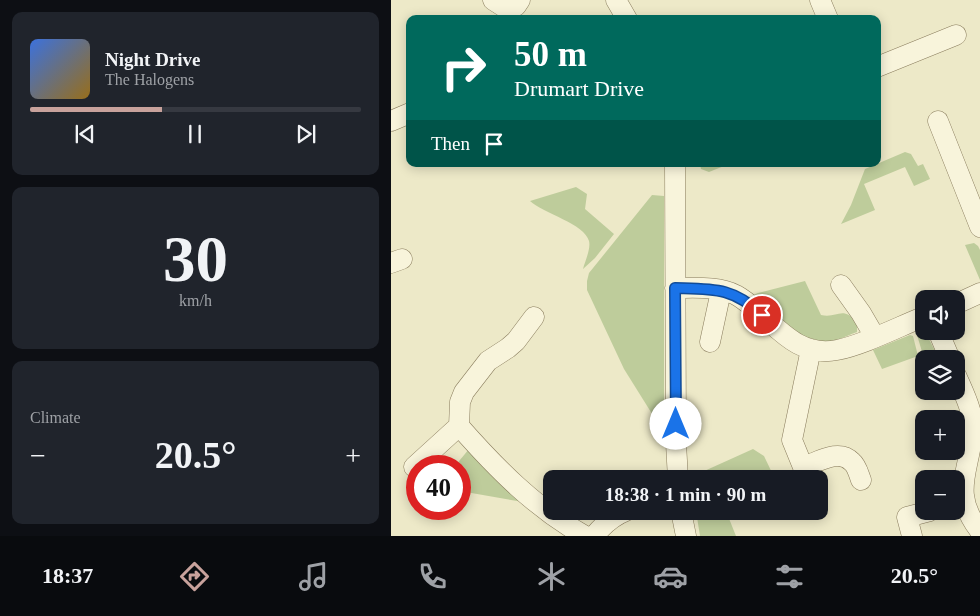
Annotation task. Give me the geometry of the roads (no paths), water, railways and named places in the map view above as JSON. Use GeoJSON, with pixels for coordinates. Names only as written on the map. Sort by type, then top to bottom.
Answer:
{"type":"FeatureCollection","features":[{"type":"Feature","properties":{"kind":"street"},"geometry":{"type":"LineString","coordinates":[[493,0],[507,9],[516,6],[520,0]]}},
{"type":"Feature","properties":{"kind":"street"},"geometry":{"type":"LineString","coordinates":[[616,0],[625,15]]}},
{"type":"Feature","properties":{"kind":"street"},"geometry":{"type":"LineString","coordinates":[[820,0],[826,15]]}},
{"type":"Feature","properties":{"kind":"street"},"geometry":{"type":"LineString","coordinates":[[881,65],[956,35]]}},
{"type":"Feature","properties":{"kind":"street"},"geometry":{"type":"LineString","coordinates":[[391,121],[406,115]]}},
{"type":"Feature","properties":{"kind":"street"},"geometry":{"type":"LineString","coordinates":[[938,122],[980,227]]}},
{"type":"Feature","properties":{"kind":"street"},"geometry":{"type":"LineString","coordinates":[[675,167],[678,470]]}},
{"type":"Feature","properties":{"kind":"street"},"geometry":{"type":"LineString","coordinates":[[841,285],[861,312],[875,337]]}},
{"type":"Feature","properties":{"kind":"street"},"geometry":{"type":"LineString","coordinates":[[675,288],[710,288],[734,294],[753,307],[786,338],[811,349],[836,350],[875,337],[915,320]]}},
{"type":"Feature","properties":{"kind":"street"},"geometry":{"type":"LineString","coordinates":[[710,342],[721,291]]}},
{"type":"Feature","properties":{"kind":"street"},"geometry":{"type":"LineString","coordinates":[[965,300],[980,293]]}},
{"type":"Feature","properties":{"kind":"street"},"geometry":{"type":"LineString","coordinates":[[534,317],[516,341],[489,361],[464,392],[460,402],[459,426],[503,475],[536,504],[565,525],[585,536]]}},
{"type":"Feature","properties":{"kind":"street"},"geometry":{"type":"LineString","coordinates":[[811,349],[792,440],[803,467],[835,455],[844,456],[854,463],[861,480]]}},
{"type":"Feature","properties":{"kind":"street"},"geometry":{"type":"LineString","coordinates":[[965,398],[972,416],[975,452],[965,480]]}},
{"type":"Feature","properties":{"kind":"street"},"geometry":{"type":"LineString","coordinates":[[427,455],[459,426]]}},
{"type":"Feature","properties":{"kind":"street"},"geometry":{"type":"LineString","coordinates":[[965,509],[980,531]]}},
{"type":"Feature","properties":{"kind":"street"},"geometry":{"type":"LineString","coordinates":[[912,536],[907,517],[915,515]]}},
{"type":"Feature","properties":{"kind":"street"},"geometry":{"type":"LineString","coordinates":[[594,536],[611,520]]}},
{"type":"Feature","properties":{"kind":"street"},"geometry":{"type":"LineString","coordinates":[[683,520],[686,536]]}}]}
